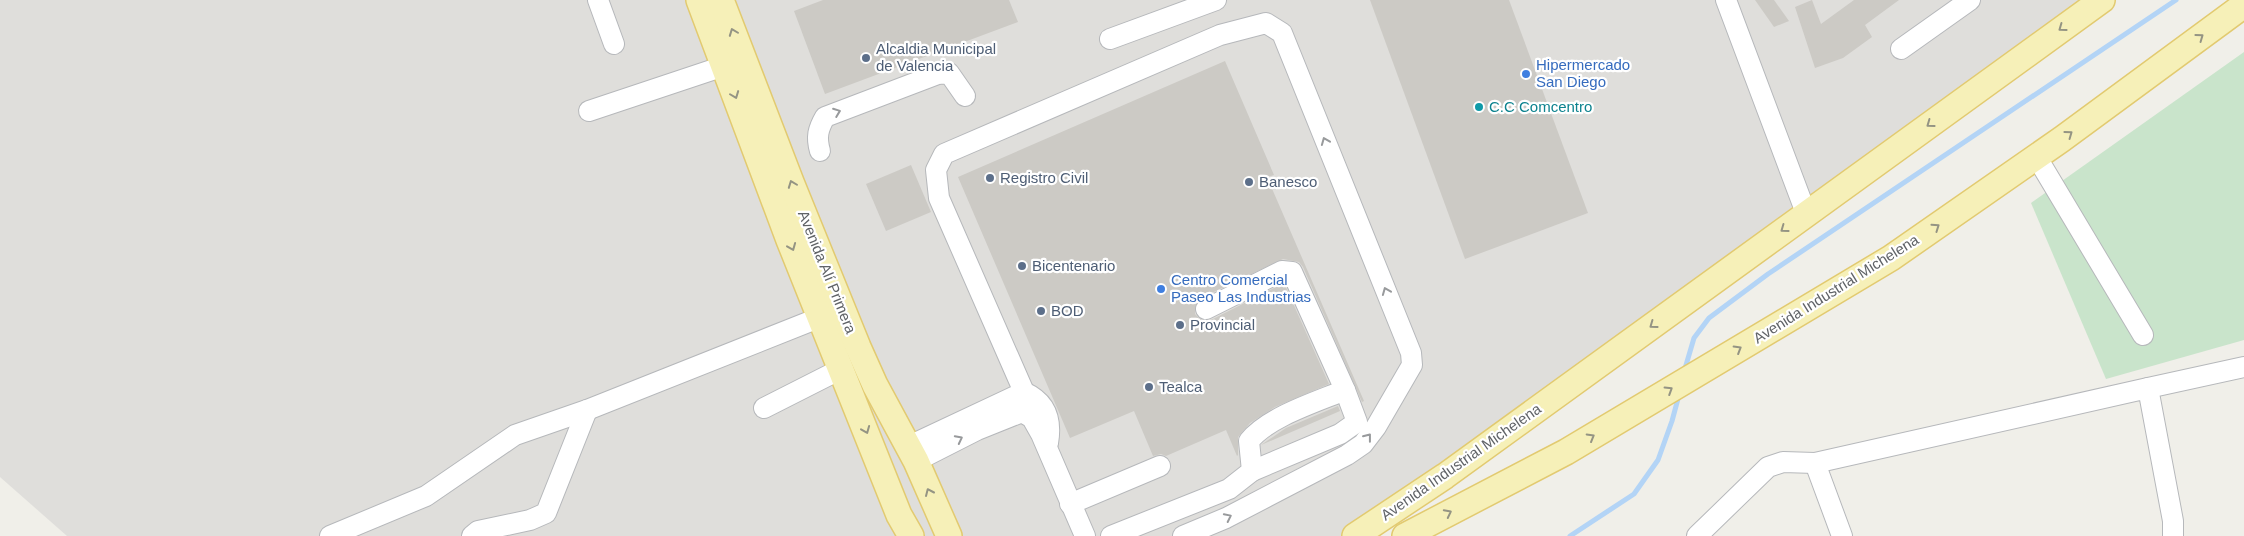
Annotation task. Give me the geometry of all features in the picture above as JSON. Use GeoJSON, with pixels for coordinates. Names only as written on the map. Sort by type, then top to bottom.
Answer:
{"type":"FeatureCollection","features":[{"type":"Feature","properties":{"kind":"main road","name":"Avenida Alí Primera"},"geometry":{"type":"LineString","coordinates":[[699,0],[789,240],[906,529]]}},
{"type":"Feature","properties":{"kind":"main road","name":"Avenida Alí Primera"},"geometry":{"type":"LineString","coordinates":[[721,0],[791,182],[858,347],[875,385],[912,454],[949,536]]}},
{"type":"Feature","properties":{"kind":"main road","name":"Avenida Industrial Michelena"},"geometry":{"type":"LineString","coordinates":[[1354,536],[1445,476],[2096,2]]}},
{"type":"Feature","properties":{"kind":"main road","name":"Avenida Industrial Michelena"},"geometry":{"type":"LineString","coordinates":[[1405,536],[1552,459],[1891,258],[2241,12]]}},
{"type":"Feature","properties":{"kind":"main road"},"geometry":{"type":"LineString","coordinates":[[844,376],[866,398],[905,456],[910,460],[912,454]]}},
{"type":"Feature","properties":{"kind":"street"},"geometry":{"type":"LineString","coordinates":[[598,0],[614,44]]}},
{"type":"Feature","properties":{"kind":"street"},"geometry":{"type":"LineString","coordinates":[[1110,39],[1216,0]]}},
{"type":"Feature","properties":{"kind":"street"},"geometry":{"type":"LineString","coordinates":[[1726,0],[1806,213]]}},
{"type":"Feature","properties":{"kind":"street"},"geometry":{"type":"LineString","coordinates":[[1901,50],[1970,0]]}},
{"type":"Feature","properties":{"kind":"street"},"geometry":{"type":"LineString","coordinates":[[1047,449],[1050,430],[1046,413],[1036,398],[1024,392],[939,198],[936,170],[944,154],[1220,35],[1266,23],[1282,33],[1411,353],[1412,365],[1376,427],[1363,444],[1347,455],[1226,518],[1183,536]]}},
{"type":"Feature","properties":{"kind":"street"},"geometry":{"type":"LineString","coordinates":[[589,112],[724,66]]}},
{"type":"Feature","properties":{"kind":"street"},"geometry":{"type":"LineString","coordinates":[[820,151],[817,140],[825,117],[938,74],[949,73],[965,96]]}},
{"type":"Feature","properties":{"kind":"street"},"geometry":{"type":"LineString","coordinates":[[2036,156],[2143,335]]}},
{"type":"Feature","properties":{"kind":"street"},"geometry":{"type":"LineString","coordinates":[[1111,536],[1229,488],[1252,471],[1340,434],[1357,422],[1345,390],[1292,272],[1282,271],[1206,309]]}},
{"type":"Feature","properties":{"kind":"street"},"geometry":{"type":"LineString","coordinates":[[330,536],[426,496],[515,435],[587,410],[820,316]]}},
{"type":"Feature","properties":{"kind":"street"},"geometry":{"type":"LineString","coordinates":[[1697,536],[1768,467],[1783,462],[1815,464],[2244,367]]}},
{"type":"Feature","properties":{"kind":"street"},"geometry":{"type":"LineString","coordinates":[[764,408],[844,376]]}},
{"type":"Feature","properties":{"kind":"street"},"geometry":{"type":"LineString","coordinates":[[2148,388],[2173,521],[2173,536]]}},
{"type":"Feature","properties":{"kind":"street"},"geometry":{"type":"LineString","coordinates":[[1252,471],[1248,442],[1254,434],[1299,410],[1345,390]]}},
{"type":"Feature","properties":{"kind":"street"},"geometry":{"type":"LineString","coordinates":[[912,454],[1024,392]]}},
{"type":"Feature","properties":{"kind":"street"},"geometry":{"type":"LineString","coordinates":[[472,536],[478,531],[529,528],[546,513],[587,410]]}},
{"type":"Feature","properties":{"kind":"street"},"geometry":{"type":"LineString","coordinates":[[912,454],[1022,412],[1032,418],[1085,536]]}},
{"type":"Feature","properties":{"kind":"street"},"geometry":{"type":"LineString","coordinates":[[1815,464],[1842,536]]}},
{"type":"Feature","properties":{"kind":"street"},"geometry":{"type":"LineString","coordinates":[[1070,504],[1160,466]]}},
{"type":"Feature","properties":{"kind":"shaded area"},"geometry":{"type":"Polygon","coordinates":[[[0,0],[2102,0],[1351,536],[67,536],[0,477],[0,0]]]}},
{"type":"Feature","properties":{"kind":"green space"},"geometry":{"type":"Polygon","coordinates":[[[2244,52],[2244,340],[2106,379],[2031,203],[2244,52]]]}},
{"type":"Feature","properties":{"kind":"building","name":"Alcaldia Municipal de Valencia"},"geometry":{"type":"Polygon","coordinates":[[[823,0],[1009,0],[1018,22],[825,94],[794,11],[823,0]]]}},
{"type":"Feature","properties":{"kind":"building","name":"C.C Comcentro"},"geometry":{"type":"Polygon","coordinates":[[[1370,0],[1509,0],[1588,213],[1465,259],[1370,0]]]}},
{"type":"Feature","properties":{"kind":"building"},"geometry":{"type":"Polygon","coordinates":[[[1755,0],[1774,0],[1789,21],[1774,27],[1755,0]]]}},
{"type":"Feature","properties":{"kind":"building"},"geometry":{"type":"Polygon","coordinates":[[[1812,0],[1821,24],[1854,0],[1899,0],[1865,25],[1872,37],[1843,58],[1815,68],[1795,7],[1812,0]]]}},
{"type":"Feature","properties":{"kind":"building","name":"Centro Comercial Paseo Las Industrias"},"geometry":{"type":"Polygon","coordinates":[[[1225,61],[1274,175],[1267,177],[1364,401],[1362,402],[1303,267],[1299,262],[1283,259],[1201,298],[1196,303],[1195,314],[1200,319],[1211,320],[1284,283],[1329,384],[1275,407],[1250,423],[1238,437],[1237,456],[1226,430],[1166,456],[1161,454],[1153,456],[1134,411],[1070,438],[958,177],[1225,61]]]}},
{"type":"Feature","properties":{"kind":"building"},"geometry":{"type":"Polygon","coordinates":[[[911,165],[931,212],[886,231],[866,184],[911,165]]]}},
{"type":"Feature","properties":{"kind":"building"},"geometry":{"type":"Polygon","coordinates":[[[1338,406],[1340,411],[1261,445],[1286,428],[1338,406]]]}},
{"type":"Feature","properties":{"kind":"waterway"},"geometry":{"type":"LineString","coordinates":[[1684,372],[1694,338],[1709,318],[1768,274],[2176,0]]}},
{"type":"Feature","properties":{"kind":"waterway"},"geometry":{"type":"LineString","coordinates":[[1570,536],[1634,494],[1658,460],[1679,395]]}},
{"type":"Feature","properties":{"kind":"place","name":"Alcaldia Municipal de Valencia"},"geometry":{"type":"Point","coordinates":[866,58]}},
{"type":"Feature","properties":{"kind":"place","name":"Hipermercado San Diego"},"geometry":{"type":"Point","coordinates":[1526,74]}},
{"type":"Feature","properties":{"kind":"place","name":"C.C Comcentro"},"geometry":{"type":"Point","coordinates":[1479,107]}},
{"type":"Feature","properties":{"kind":"place","name":"Registro Civil"},"geometry":{"type":"Point","coordinates":[990,178]}},
{"type":"Feature","properties":{"kind":"place","name":"Banesco"},"geometry":{"type":"Point","coordinates":[1249,182]}},
{"type":"Feature","properties":{"kind":"place","name":"Bicentenario"},"geometry":{"type":"Point","coordinates":[1022,266]}},
{"type":"Feature","properties":{"kind":"place","name":"Centro Comercial Paseo Las Industrias"},"geometry":{"type":"Point","coordinates":[1161,289]}},
{"type":"Feature","properties":{"kind":"place","name":"BOD"},"geometry":{"type":"Point","coordinates":[1041,311]}},
{"type":"Feature","properties":{"kind":"place","name":"Provincial"},"geometry":{"type":"Point","coordinates":[1180,325]}},
{"type":"Feature","properties":{"kind":"place","name":"Tealca"},"geometry":{"type":"Point","coordinates":[1149,387]}}]}
